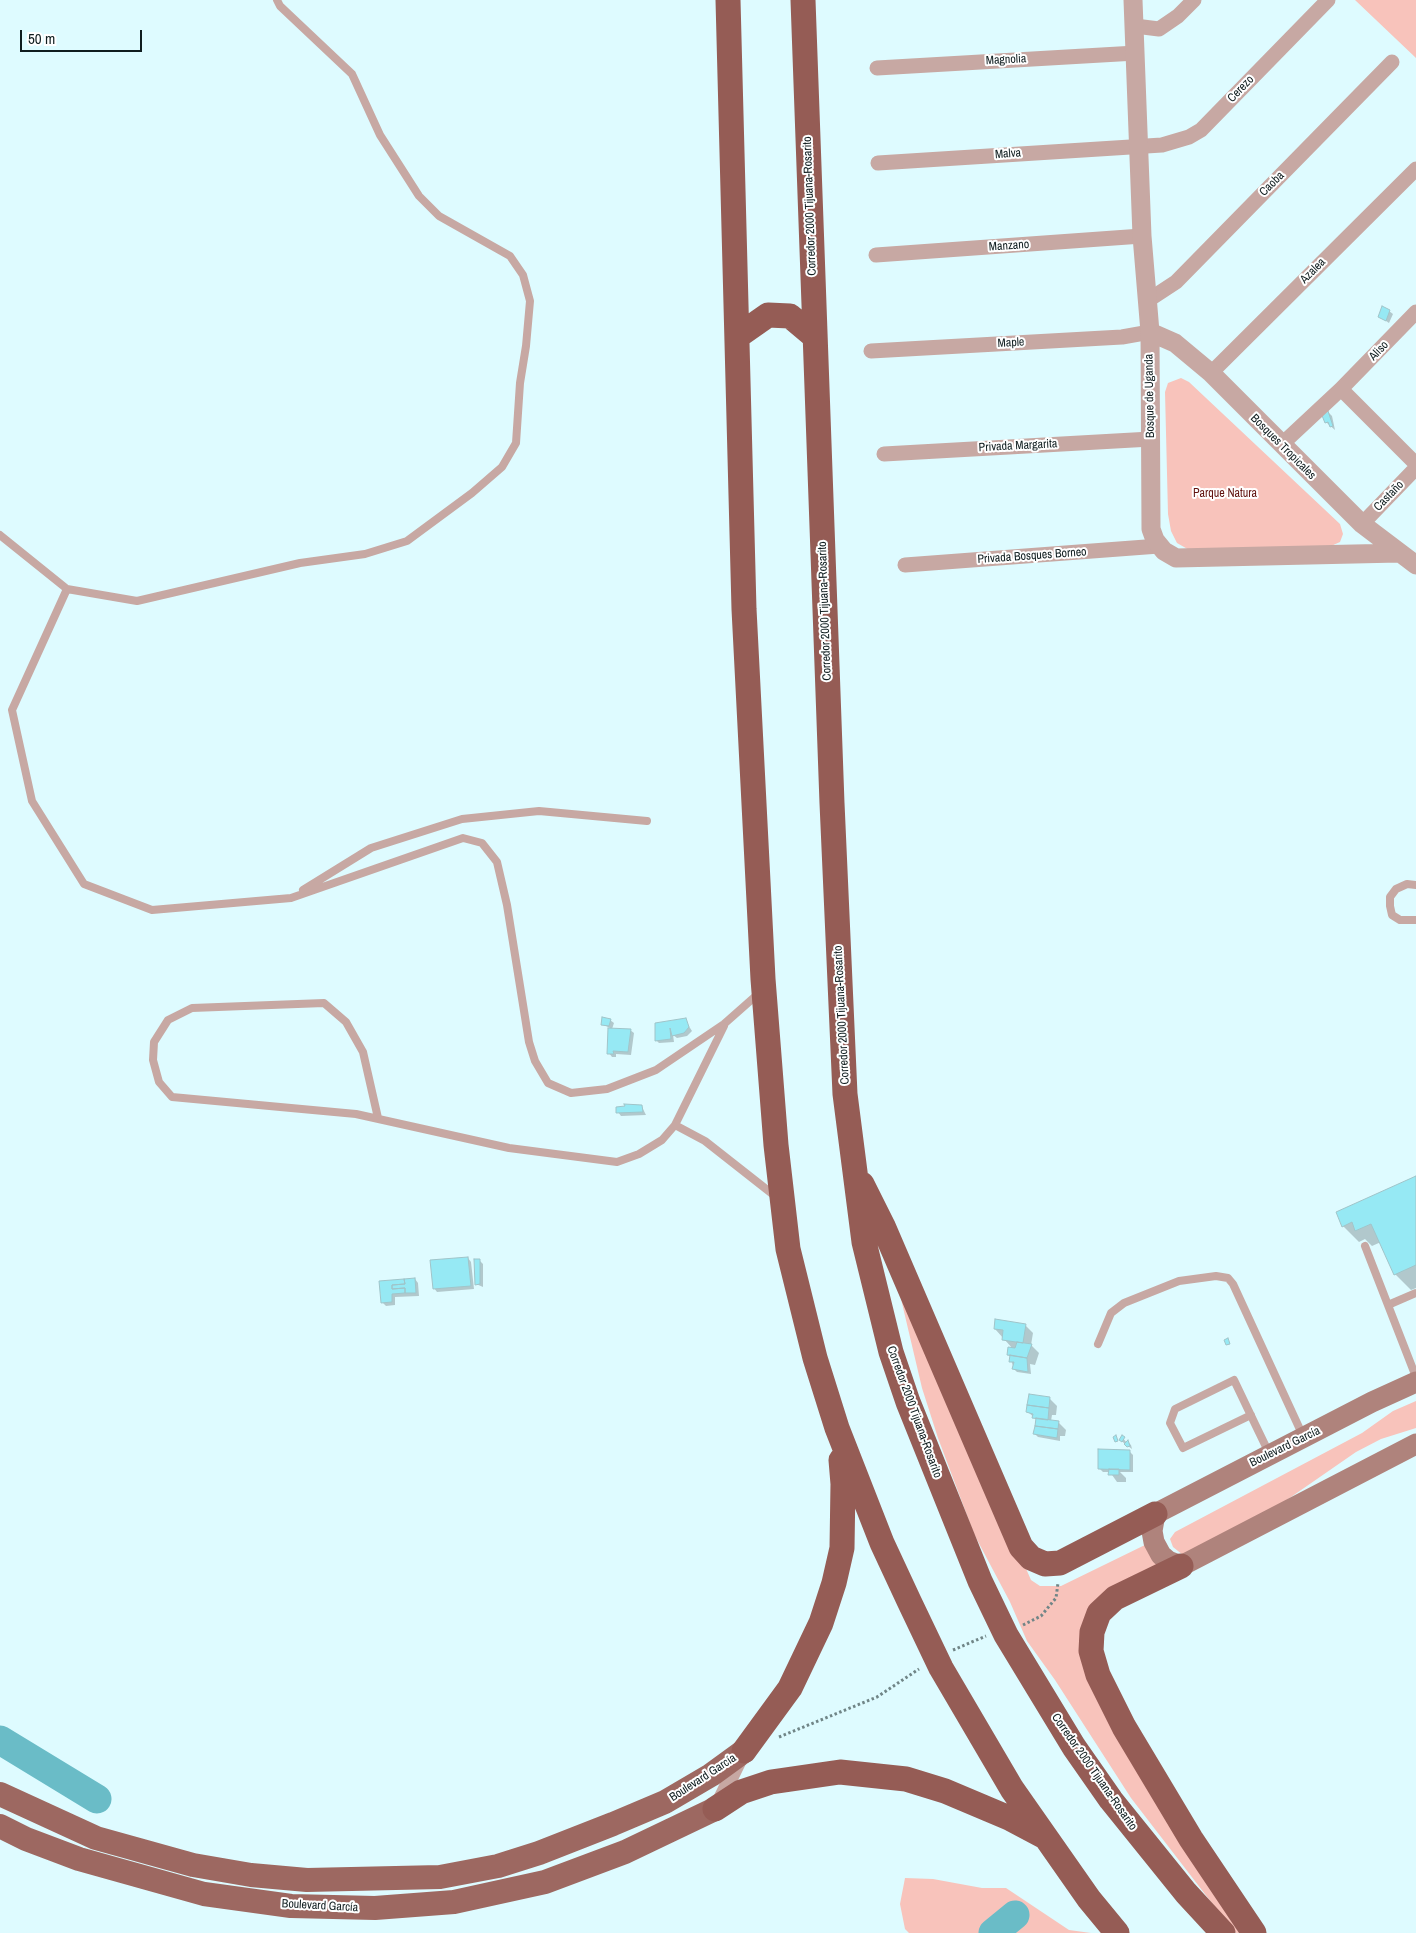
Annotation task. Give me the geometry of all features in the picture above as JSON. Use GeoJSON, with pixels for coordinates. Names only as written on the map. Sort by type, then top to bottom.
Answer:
{"type":"FeatureCollection","features":[{"type":"Feature","properties":{"kind":"highway"},"geometry":{"type":"LineString","coordinates":[[728,0],[744,609],[764,990],[776,1146],[788,1249],[814,1358],[837,1428],[882,1544],[936,1658],[1012,1789],[1089,1899],[1117,1933]]}},
{"type":"Feature","properties":{"kind":"highway","name":"Corredor 2000 Tijuana-Rosarito"},"geometry":{"type":"LineString","coordinates":[[803,0],[814,337],[845,1084],[853,1168],[864,1242],[891,1352],[908,1402],[980,1581],[1003,1628],[1074,1747],[1111,1800],[1186,1893],[1222,1933]]}},
{"type":"Feature","properties":{"kind":"highway"},"geometry":{"type":"LineString","coordinates":[[738,336],[768,315],[790,316],[814,337]]}},
{"type":"Feature","properties":{"kind":"highway"},"geometry":{"type":"LineString","coordinates":[[853,1168],[883,1226],[1014,1534],[1032,1558],[1045,1564],[1060,1564],[1155,1514]]}},
{"type":"Feature","properties":{"kind":"highway"},"geometry":{"type":"LineString","coordinates":[[744,1752],[790,1688],[807,1656],[834,1583],[842,1548],[843,1514],[843,1484],[837,1428]]}},
{"type":"Feature","properties":{"kind":"highway"},"geometry":{"type":"LineString","coordinates":[[1180,1566],[1115,1598],[1098,1613],[1092,1632],[1091,1651],[1098,1674],[1124,1727],[1191,1839],[1254,1933]]}},
{"type":"Feature","properties":{"kind":"highway"},"geometry":{"type":"LineString","coordinates":[[715,1809],[741,1792],[771,1782],[840,1772],[906,1780],[945,1791],[1029,1827],[1048,1839]]}},
{"type":"Feature","properties":{"kind":"main road","name":"Boulevard García"},"geometry":{"type":"LineString","coordinates":[[1155,1514],[1269,1454],[1416,1382]]}},
{"type":"Feature","properties":{"kind":"main road"},"geometry":{"type":"LineString","coordinates":[[1155,1514],[1152,1530],[1154,1542],[1161,1555],[1168,1561],[1180,1566],[1416,1444]]}},
{"type":"Feature","properties":{"kind":"main road","name":"Boulevard García"},"geometry":{"type":"LineString","coordinates":[[0,1794],[96,1838],[193,1865],[251,1876],[307,1880],[440,1877],[498,1866],[539,1853],[621,1821],[665,1802],[711,1776],[744,1752]]}},
{"type":"Feature","properties":{"kind":"main road","name":"Boulevard García"},"geometry":{"type":"LineString","coordinates":[[0,1826],[26,1839],[78,1859],[204,1894],[291,1906],[375,1908],[454,1902],[545,1882],[625,1852],[715,1809]]}},
{"type":"Feature","properties":{"kind":"street","name":"Bosque de Uganda"},"geometry":{"type":"LineString","coordinates":[[1133,0],[1142,236],[1150,332],[1151,529],[1159,546]]}},
{"type":"Feature","properties":{"kind":"street"},"geometry":{"type":"LineString","coordinates":[[1135,26],[1159,29],[1178,16],[1194,0]]}},
{"type":"Feature","properties":{"kind":"street","name":"Cerezo"},"geometry":{"type":"LineString","coordinates":[[1138,146],[1162,145],[1189,137],[1200,130],[1328,0]]}},
{"type":"Feature","properties":{"kind":"street","name":"Magnolia"},"geometry":{"type":"LineString","coordinates":[[877,68],[1136,53]]}},
{"type":"Feature","properties":{"kind":"street","name":"Caoba"},"geometry":{"type":"LineString","coordinates":[[1147,301],[1176,282],[1392,62]]}},
{"type":"Feature","properties":{"kind":"street","name":"Malva"},"geometry":{"type":"LineString","coordinates":[[878,163],[1138,146]]}},
{"type":"Feature","properties":{"kind":"street","name":"Azalea"},"geometry":{"type":"LineString","coordinates":[[1211,373],[1416,169]]}},
{"type":"Feature","properties":{"kind":"street","name":"Manzano"},"geometry":{"type":"LineString","coordinates":[[876,255],[1142,236]]}},
{"type":"Feature","properties":{"kind":"street","name":"Aliso"},"geometry":{"type":"LineString","coordinates":[[1281,445],[1341,389],[1416,312]]}},
{"type":"Feature","properties":{"kind":"street","name":"Bosques Tropicales"},"geometry":{"type":"LineString","coordinates":[[1150,332],[1175,343],[1211,373],[1362,524],[1416,565]]}},
{"type":"Feature","properties":{"kind":"street","name":"Maple"},"geometry":{"type":"LineString","coordinates":[[871,351],[1122,337],[1150,332]]}},
{"type":"Feature","properties":{"kind":"street"},"geometry":{"type":"LineString","coordinates":[[1341,389],[1416,464]]}},
{"type":"Feature","properties":{"kind":"street","name":"Privada Margarita"},"geometry":{"type":"LineString","coordinates":[[884,454],[1151,439]]}},
{"type":"Feature","properties":{"kind":"street","name":"Castaño"},"geometry":{"type":"LineString","coordinates":[[1362,524],[1416,468]]}},
{"type":"Feature","properties":{"kind":"street"},"geometry":{"type":"LineString","coordinates":[[1159,546],[1176,558],[1399,553]]}},
{"type":"Feature","properties":{"kind":"street","name":"Privada Bosques Borneo"},"geometry":{"type":"LineString","coordinates":[[905,565],[1159,546]]}},
{"type":"Feature","properties":{"kind":"street","name":"Boulevard García"},"geometry":{"type":"LineString","coordinates":[[715,1809],[744,1752]]}},
{"type":"Feature","properties":{"kind":"lane"},"geometry":{"type":"LineString","coordinates":[[0,535],[67,589],[137,601],[300,563],[365,554],[407,541],[472,493],[502,467],[516,443],[520,383],[530,301],[523,275],[510,256],[439,216],[419,196],[380,135],[352,74],[280,6],[277,0]]}},
{"type":"Feature","properties":{"kind":"lane"},"geometry":{"type":"LineString","coordinates":[[67,589],[12,710],[32,801],[84,884],[152,910],[291,898],[463,838],[482,842],[497,862],[505,896],[528,1042],[535,1061],[548,1082],[572,1093],[607,1089],[656,1070],[724,1024],[764,990]]}},
{"type":"Feature","properties":{"kind":"lane"},"geometry":{"type":"LineString","coordinates":[[291,898],[371,848],[462,819],[539,811],[647,821]]}},
{"type":"Feature","properties":{"kind":"lane"},"geometry":{"type":"LineString","coordinates":[[1416,885],[1407,884],[1396,889],[1390,897],[1392,915],[1400,920],[1416,920]]}},
{"type":"Feature","properties":{"kind":"lane"},"geometry":{"type":"LineString","coordinates":[[378,1118],[362,1052],[346,1022],[324,1003],[192,1008],[168,1020],[154,1042],[153,1060],[159,1082],[172,1097],[356,1114],[509,1148],[617,1162],[639,1154],[662,1140],[675,1124],[724,1024]]}},
{"type":"Feature","properties":{"kind":"lane"},"geometry":{"type":"LineString","coordinates":[[675,1124],[705,1141],[782,1202]]}},
{"type":"Feature","properties":{"kind":"lane"},"geometry":{"type":"LineString","coordinates":[[1365,1246],[1416,1377]]}},
{"type":"Feature","properties":{"kind":"lane"},"geometry":{"type":"LineString","coordinates":[[1098,1344],[1112,1313],[1124,1303],[1179,1281],[1216,1276],[1228,1278],[1233,1284],[1304,1438]]}},
{"type":"Feature","properties":{"kind":"lane"},"geometry":{"type":"LineString","coordinates":[[1388,1305],[1415,1296]]}},
{"type":"Feature","properties":{"kind":"lane"},"geometry":{"type":"LineString","coordinates":[[1251,1415],[1183,1448],[1170,1423],[1175,1409],[1234,1380],[1251,1415],[1269,1454]]}},
{"type":"Feature","properties":{"kind":"path"},"geometry":{"type":"LineString","coordinates":[[744,1752],[876,1697],[936,1658],[1003,1628],[1028,1624],[1041,1616],[1056,1598],[1060,1564]]}},
{"type":"Feature","properties":{"kind":"green space"},"geometry":{"type":"Polygon","coordinates":[[[1355,0],[1416,0],[1416,58],[1355,0]]]}},
{"type":"Feature","properties":{"kind":"green space","name":"Parque Natura"},"geometry":{"type":"Polygon","coordinates":[[[1181,378],[1189,382],[1340,524],[1343,534],[1340,542],[1331,546],[1191,551],[1177,543],[1171,531],[1168,514],[1165,392],[1168,383],[1181,378]]]}},
{"type":"Feature","properties":{"kind":"green space"},"geometry":{"type":"Polygon","coordinates":[[[893,1265],[1031,1580],[1040,1586],[1061,1586],[1149,1543],[1161,1565],[1082,1627],[1175,1828],[1239,1933],[1236,1933],[1208,1898],[1131,1798],[1055,1680],[1027,1641],[1010,1602],[974,1534],[938,1438],[922,1388],[893,1265]]]}},
{"type":"Feature","properties":{"kind":"green space"},"geometry":{"type":"Polygon","coordinates":[[[1416,1401],[1416,1428],[1381,1439],[1356,1452],[1278,1506],[1183,1555],[1173,1547],[1170,1539],[1175,1532],[1362,1433],[1393,1411],[1416,1401]]]}},
{"type":"Feature","properties":{"kind":"green space"},"geometry":{"type":"Polygon","coordinates":[[[905,1878],[933,1879],[982,1888],[1006,1888],[1069,1930],[1091,1933],[909,1933],[905,1929],[900,1904],[905,1878]]]}},
{"type":"Feature","properties":{"kind":"building"},"geometry":{"type":"Polygon","coordinates":[[[1382,306],[1390,310],[1386,321],[1378,317],[1382,306]]]}},
{"type":"Feature","properties":{"kind":"building"},"geometry":{"type":"Polygon","coordinates":[[[1328,411],[1333,426],[1330,427],[1328,422],[1325,423],[1321,413],[1328,411]]]}},
{"type":"Feature","properties":{"kind":"building"},"geometry":{"type":"Polygon","coordinates":[[[602,1017],[611,1019],[609,1026],[601,1025],[602,1017]]]}},
{"type":"Feature","properties":{"kind":"building"},"geometry":{"type":"Polygon","coordinates":[[[686,1018],[689,1027],[684,1033],[672,1036],[670,1028],[671,1039],[655,1041],[655,1023],[686,1018]]]}},
{"type":"Feature","properties":{"kind":"building"},"geometry":{"type":"Polygon","coordinates":[[[608,1028],[631,1029],[628,1052],[613,1051],[614,1054],[607,1054],[608,1028]]]}},
{"type":"Feature","properties":{"kind":"building"},"geometry":{"type":"Polygon","coordinates":[[[624,1104],[642,1105],[643,1112],[616,1113],[616,1107],[625,1106],[624,1104]]]}},
{"type":"Feature","properties":{"kind":"building"},"geometry":{"type":"Polygon","coordinates":[[[1416,1176],[1416,1265],[1394,1275],[1371,1224],[1355,1231],[1352,1222],[1342,1227],[1336,1212],[1416,1176]]]}},
{"type":"Feature","properties":{"kind":"building"},"geometry":{"type":"Polygon","coordinates":[[[468,1257],[471,1286],[433,1289],[430,1260],[468,1257]]]}},
{"type":"Feature","properties":{"kind":"building"},"geometry":{"type":"Polygon","coordinates":[[[474,1259],[480,1259],[480,1284],[475,1285],[474,1259]]]}},
{"type":"Feature","properties":{"kind":"building"},"geometry":{"type":"Polygon","coordinates":[[[415,1278],[416,1293],[405,1293],[405,1288],[392,1289],[392,1285],[405,1284],[404,1279],[415,1278]]]}},
{"type":"Feature","properties":{"kind":"building"},"geometry":{"type":"Polygon","coordinates":[[[404,1279],[405,1284],[392,1285],[392,1289],[405,1288],[405,1293],[392,1294],[392,1302],[381,1303],[379,1281],[404,1279]]]}},
{"type":"Feature","properties":{"kind":"building"},"geometry":{"type":"Polygon","coordinates":[[[995,1319],[1026,1324],[1023,1343],[1002,1340],[1003,1330],[994,1329],[995,1319]]]}},
{"type":"Feature","properties":{"kind":"building"},"geometry":{"type":"Polygon","coordinates":[[[1228,1338],[1230,1344],[1226,1345],[1224,1340],[1228,1338]]]}},
{"type":"Feature","properties":{"kind":"building"},"geometry":{"type":"Polygon","coordinates":[[[1017,1342],[1032,1344],[1027,1358],[1007,1355],[1008,1347],[1015,1348],[1017,1342]]]}},
{"type":"Feature","properties":{"kind":"building"},"geometry":{"type":"Polygon","coordinates":[[[1010,1355],[1027,1358],[1028,1372],[1012,1369],[1014,1362],[1009,1362],[1010,1355]]]}},
{"type":"Feature","properties":{"kind":"building"},"geometry":{"type":"Polygon","coordinates":[[[1029,1394],[1050,1397],[1049,1408],[1027,1405],[1029,1394]]]}},
{"type":"Feature","properties":{"kind":"building"},"geometry":{"type":"Polygon","coordinates":[[[1027,1405],[1049,1408],[1048,1420],[1032,1418],[1033,1414],[1026,1412],[1027,1405]]]}},
{"type":"Feature","properties":{"kind":"building"},"geometry":{"type":"Polygon","coordinates":[[[1036,1418],[1059,1421],[1058,1429],[1035,1426],[1036,1418]]]}},
{"type":"Feature","properties":{"kind":"building"},"geometry":{"type":"Polygon","coordinates":[[[1035,1426],[1058,1429],[1057,1438],[1033,1434],[1035,1426]]]}},
{"type":"Feature","properties":{"kind":"building"},"geometry":{"type":"Polygon","coordinates":[[[1116,1435],[1118,1441],[1115,1442],[1113,1437],[1116,1435]]]}},
{"type":"Feature","properties":{"kind":"building"},"geometry":{"type":"Polygon","coordinates":[[[1122,1435],[1125,1437],[1122,1442],[1119,1440],[1122,1435]]]}},
{"type":"Feature","properties":{"kind":"building"},"geometry":{"type":"Polygon","coordinates":[[[1128,1440],[1130,1446],[1127,1447],[1124,1444],[1128,1440]]]}},
{"type":"Feature","properties":{"kind":"building"},"geometry":{"type":"Polygon","coordinates":[[[1098,1449],[1130,1450],[1130,1470],[1098,1469],[1098,1449]]]}},
{"type":"Feature","properties":{"kind":"building"},"geometry":{"type":"Polygon","coordinates":[[[1109,1469],[1119,1469],[1119,1475],[1108,1475],[1109,1469]]]}},
{"type":"Feature","properties":{"kind":"waterway"},"geometry":{"type":"LineString","coordinates":[[0,1740],[97,1799]]}},
{"type":"Feature","properties":{"kind":"waterway"},"geometry":{"type":"LineString","coordinates":[[993,1933],[1015,1915]]}}]}
